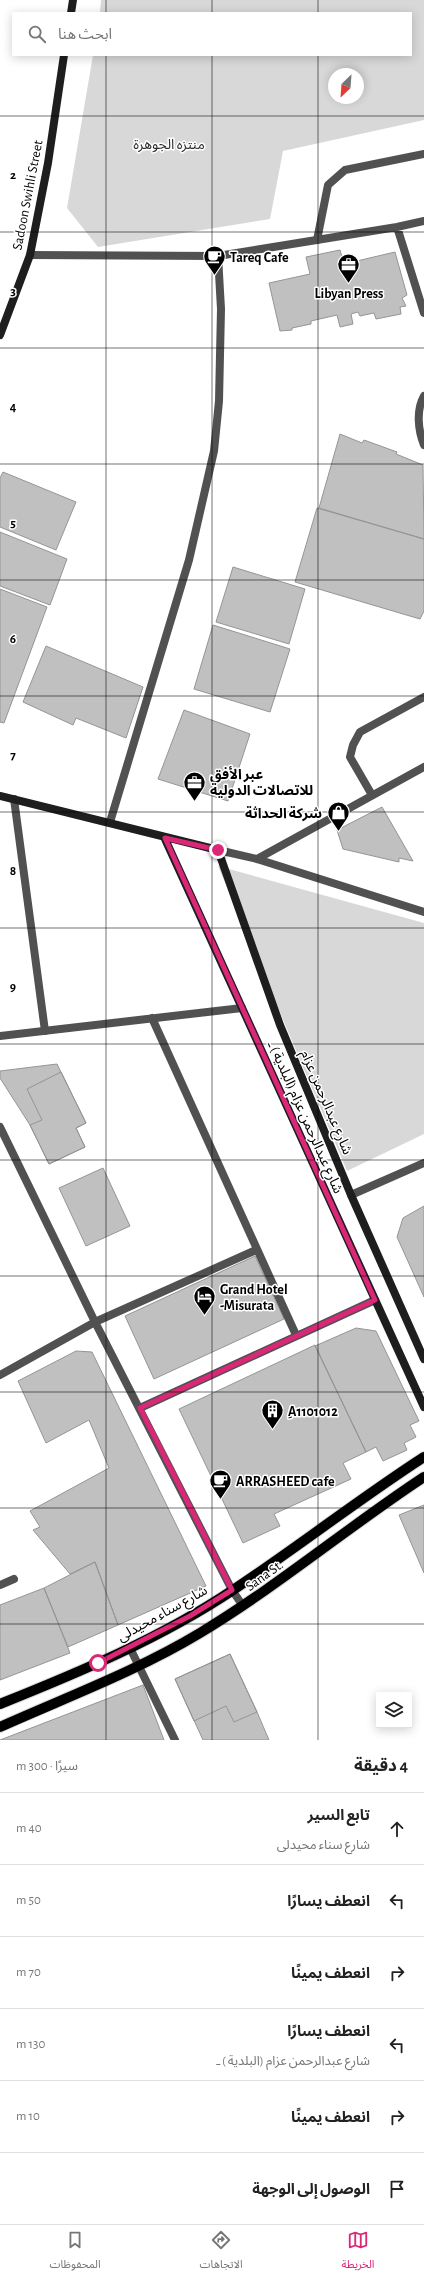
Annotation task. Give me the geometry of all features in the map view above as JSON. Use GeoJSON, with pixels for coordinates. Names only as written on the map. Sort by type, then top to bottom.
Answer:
{"type":"FeatureCollection","features":[{"type":"Feature","properties":{"kind":"main road"},"geometry":{"type":"LineString","coordinates":[[71,12],[73,0]]}},
{"type":"Feature","properties":{"kind":"main road","name":"Sadoon Swihli Street"},"geometry":{"type":"LineString","coordinates":[[0,335],[30,255],[48,163],[64,56]]}},
{"type":"Feature","properties":{"kind":"main road"},"geometry":{"type":"LineString","coordinates":[[0,796],[110,822],[165,838],[218,850]]}},
{"type":"Feature","properties":{"kind":"main road","name":"شارع عبدالرحمن عزام (البلدية ) ـ"},"geometry":{"type":"LineString","coordinates":[[165,838],[424,1407]]}},
{"type":"Feature","properties":{"kind":"main road","name":"شارع عبدالرحمن عزام"},"geometry":{"type":"LineString","coordinates":[[218,850],[280,1024],[351,1195],[424,1359]]}},
{"type":"Feature","properties":{"kind":"main road","name":"شارع سناء محيدلى"},"geometry":{"type":"LineString","coordinates":[[0,1704],[130,1648],[232,1590],[424,1457]]}},
{"type":"Feature","properties":{"kind":"main road","name":"Sana St."},"geometry":{"type":"LineString","coordinates":[[0,1727],[140,1666],[200,1634],[424,1478]]}},
{"type":"Feature","properties":{"kind":"street"},"geometry":{"type":"LineString","coordinates":[[317,240],[328,185],[345,170],[424,154]]}},
{"type":"Feature","properties":{"kind":"street"},"geometry":{"type":"LineString","coordinates":[[30,255],[218,256],[397,227],[424,221]]}},
{"type":"Feature","properties":{"kind":"street"},"geometry":{"type":"LineString","coordinates":[[397,227],[424,313]]}},
{"type":"Feature","properties":{"kind":"street"},"geometry":{"type":"LineString","coordinates":[[110,822],[189,560],[214,451],[219,401],[221,308],[218,256]]}},
{"type":"Feature","properties":{"kind":"street"},"geometry":{"type":"LineString","coordinates":[[424,396],[419,410],[421,437],[424,445]]}},
{"type":"Feature","properties":{"kind":"street"},"geometry":{"type":"LineString","coordinates":[[372,796],[350,757],[353,745],[360,732],[424,697]]}},
{"type":"Feature","properties":{"kind":"street"},"geometry":{"type":"LineString","coordinates":[[257,859],[424,767]]}},
{"type":"Feature","properties":{"kind":"street"},"geometry":{"type":"LineString","coordinates":[[14,799],[45,1030]]}},
{"type":"Feature","properties":{"kind":"street"},"geometry":{"type":"LineString","coordinates":[[218,850],[257,859],[424,912]]}},
{"type":"Feature","properties":{"kind":"street"},"geometry":{"type":"LineString","coordinates":[[0,1036],[242,1008]]}},
{"type":"Feature","properties":{"kind":"street"},"geometry":{"type":"LineString","coordinates":[[152,1018],[256,1250],[296,1335]]}},
{"type":"Feature","properties":{"kind":"street"},"geometry":{"type":"LineString","coordinates":[[0,1127],[95,1322],[232,1590],[242,1606]]}},
{"type":"Feature","properties":{"kind":"street"},"geometry":{"type":"LineString","coordinates":[[351,1195],[424,1163]]}},
{"type":"Feature","properties":{"kind":"street"},"geometry":{"type":"LineString","coordinates":[[0,1375],[95,1322],[256,1250]]}},
{"type":"Feature","properties":{"kind":"street"},"geometry":{"type":"LineString","coordinates":[[140,1408],[375,1300]]}},
{"type":"Feature","properties":{"kind":"street"},"geometry":{"type":"LineString","coordinates":[[0,1585],[14,1578]]}},
{"type":"Feature","properties":{"kind":"street"},"geometry":{"type":"LineString","coordinates":[[130,1648],[175,1740]]}},
{"type":"Feature","properties":{"kind":"green space","name":"منتزه الجوهرة"},"geometry":{"type":"Polygon","coordinates":[[[101,0],[424,0],[424,120],[283,151],[270,219],[98,247],[67,208],[93,56],[412,56],[412,12],[100,12],[101,0]]]}},
{"type":"Feature","properties":{"kind":"green space"},"geometry":{"type":"Polygon","coordinates":[[[218,866],[424,923],[424,1134],[347,1171],[218,866]]]}},
{"type":"Feature","properties":{"kind":"building"},"geometry":{"type":"Polygon","coordinates":[[[340,250],[344,264],[395,252],[407,295],[402,298],[406,306],[400,307],[401,314],[376,319],[374,313],[360,316],[358,312],[351,314],[353,324],[340,327],[337,315],[311,321],[311,324],[292,328],[292,330],[280,331],[269,283],[310,274],[306,257],[340,250]]]}},
{"type":"Feature","properties":{"kind":"building"},"geometry":{"type":"Polygon","coordinates":[[[340,434],[362,443],[364,440],[397,452],[396,454],[423,465],[424,539],[319,508],[340,434]]]}},
{"type":"Feature","properties":{"kind":"building"},"geometry":{"type":"Polygon","coordinates":[[[3,472],[76,502],[56,550],[0,527],[0,478],[3,472]]]}},
{"type":"Feature","properties":{"kind":"building"},"geometry":{"type":"Polygon","coordinates":[[[317,508],[424,539],[424,611],[420,619],[295,582],[317,508]]]}},
{"type":"Feature","properties":{"kind":"building"},"geometry":{"type":"Polygon","coordinates":[[[0,532],[67,559],[50,605],[0,586],[0,532]]]}},
{"type":"Feature","properties":{"kind":"building"},"geometry":{"type":"Polygon","coordinates":[[[233,567],[305,589],[289,644],[216,622],[233,567]]]}},
{"type":"Feature","properties":{"kind":"building"},"geometry":{"type":"Polygon","coordinates":[[[0,589],[47,607],[4,723],[0,722],[0,589]]]}},
{"type":"Feature","properties":{"kind":"building"},"geometry":{"type":"Polygon","coordinates":[[[213,625],[290,649],[270,712],[194,689],[213,625]]]}},
{"type":"Feature","properties":{"kind":"building"},"geometry":{"type":"Polygon","coordinates":[[[46,646],[143,687],[126,738],[76,718],[73,725],[23,702],[46,646]]]}},
{"type":"Feature","properties":{"kind":"building"},"geometry":{"type":"Polygon","coordinates":[[[184,710],[250,734],[228,801],[158,779],[184,710]]]}},
{"type":"Feature","properties":{"kind":"building"},"geometry":{"type":"Polygon","coordinates":[[[382,807],[413,861],[399,858],[399,862],[343,849],[337,830],[382,807]]]}},
{"type":"Feature","properties":{"kind":"building"},"geometry":{"type":"Polygon","coordinates":[[[57,1064],[86,1123],[76,1128],[85,1147],[49,1164],[30,1125],[0,1078],[0,1071],[57,1064]]]}},
{"type":"Feature","properties":{"kind":"building"},"geometry":{"type":"Polygon","coordinates":[[[61,1072],[86,1123],[76,1128],[85,1147],[49,1164],[30,1125],[42,1120],[27,1089],[61,1072]]]}},
{"type":"Feature","properties":{"kind":"building"},"geometry":{"type":"Polygon","coordinates":[[[103,1168],[130,1226],[86,1246],[59,1188],[103,1168]]]}},
{"type":"Feature","properties":{"kind":"building"},"geometry":{"type":"Polygon","coordinates":[[[424,1206],[424,1297],[397,1237],[403,1218],[424,1206]]]}},
{"type":"Feature","properties":{"kind":"building","name":"Grand Hotel -Misurata"},"geometry":{"type":"Polygon","coordinates":[[[255,1256],[284,1319],[154,1379],[125,1316],[255,1256]]]}},
{"type":"Feature","properties":{"kind":"building"},"geometry":{"type":"Polygon","coordinates":[[[356,1328],[376,1331],[419,1421],[410,1425],[416,1437],[404,1443],[407,1450],[383,1461],[376,1447],[366,1452],[315,1346],[356,1328]]]}},
{"type":"Feature","properties":{"kind":"building","name":"ِA1101012"},"geometry":{"type":"Polygon","coordinates":[[[315,1345],[366,1452],[343,1463],[351,1479],[274,1514],[280,1526],[243,1543],[179,1409],[315,1345]]]}},
{"type":"Feature","properties":{"kind":"building"},"geometry":{"type":"Polygon","coordinates":[[[76,1351],[92,1352],[206,1586],[118,1625],[95,1562],[70,1574],[33,1530],[40,1527],[30,1511],[109,1468],[89,1420],[46,1443],[18,1381],[76,1351]]]}},
{"type":"Feature","properties":{"kind":"building"},"geometry":{"type":"Polygon","coordinates":[[[424,1505],[424,1573],[399,1515],[424,1505]]]}},
{"type":"Feature","properties":{"kind":"building"},"geometry":{"type":"Polygon","coordinates":[[[95,1562],[118,1625],[68,1647],[44,1588],[95,1562]]]}},
{"type":"Feature","properties":{"kind":"building"},"geometry":{"type":"Polygon","coordinates":[[[44,1588],[70,1653],[0,1680],[0,1605],[44,1588]]]}},
{"type":"Feature","properties":{"kind":"building"},"geometry":{"type":"Polygon","coordinates":[[[230,1654],[269,1740],[203,1740],[175,1679],[230,1654]]]}},
{"type":"Feature","properties":{"kind":"building"},"geometry":{"type":"Polygon","coordinates":[[[230,1654],[257,1712],[234,1722],[226,1706],[194,1721],[175,1679],[230,1654]]]}},
{"type":"Feature","properties":{"kind":"building"},"geometry":{"type":"Polygon","coordinates":[[[143,1685],[164,1740],[0,1740],[143,1685]]]}},
{"type":"Feature","properties":{"kind":"place","name":"Tareq Cafe"},"geometry":{"type":"Point","coordinates":[215,276]}},
{"type":"Feature","properties":{"kind":"place","name":"Libyan Press"},"geometry":{"type":"Point","coordinates":[349,284]}},
{"type":"Feature","properties":{"kind":"place","name":"عبر الأفق للاتصالات الدولية"},"geometry":{"type":"Point","coordinates":[195,802]}},
{"type":"Feature","properties":{"kind":"place","name":"شركة الحداثة"},"geometry":{"type":"Point","coordinates":[338,832]}},
{"type":"Feature","properties":{"kind":"place","name":"Grand Hotel -Misurata"},"geometry":{"type":"Point","coordinates":[205,1316]}},
{"type":"Feature","properties":{"kind":"place","name":"ِA1101012"},"geometry":{"type":"Point","coordinates":[272,1430]}},
{"type":"Feature","properties":{"kind":"place","name":"ARRASHEED cafe"},"geometry":{"type":"Point","coordinates":[220,1500]}},
{"type":"Feature","properties":{"kind":"route"},"geometry":{"type":"LineString","coordinates":[[98,1663],[130,1648],[190,1616],[232,1590],[140,1408],[375,1300],[165,838],[218,850]]}}]}
